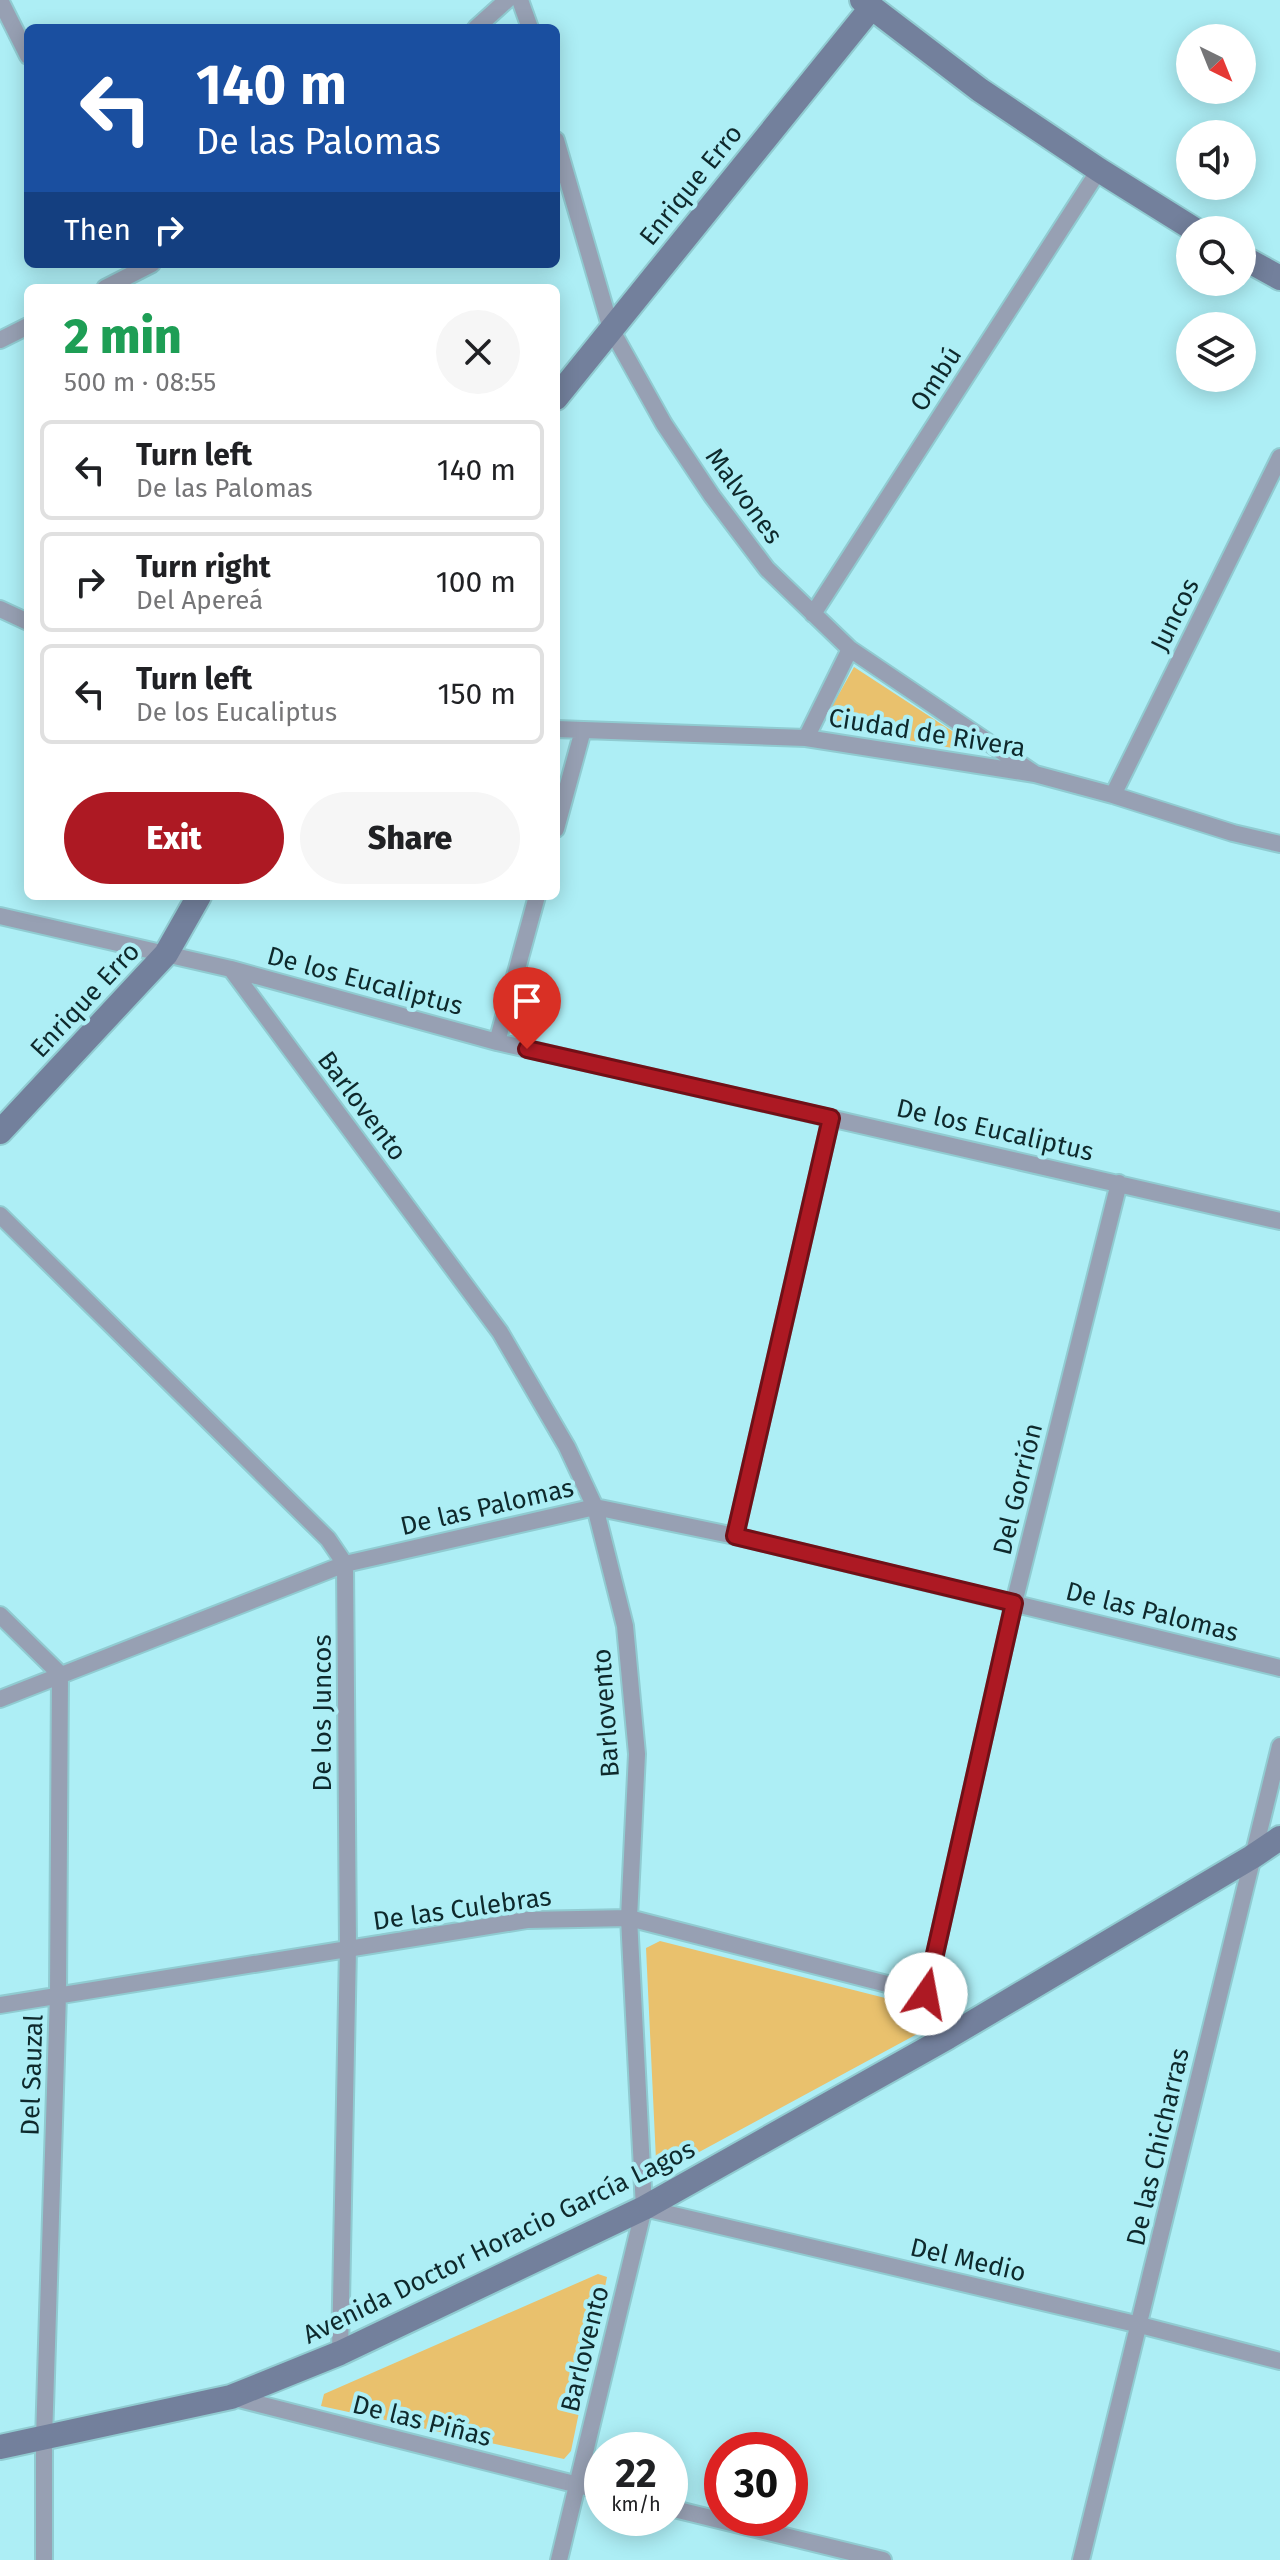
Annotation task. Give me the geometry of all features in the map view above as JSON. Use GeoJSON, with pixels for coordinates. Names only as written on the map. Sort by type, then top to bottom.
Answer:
{"type":"FeatureCollection","features":[{"type":"Feature","properties":{"kind":"street"},"geometry":{"type":"LineString","coordinates":[[0,0],[24,48]]}},
{"type":"Feature","properties":{"kind":"street"},"geometry":{"type":"LineString","coordinates":[[480,24],[507,0]]}},
{"type":"Feature","properties":{"kind":"street"},"geometry":{"type":"LineString","coordinates":[[520,0],[529,24]]}},
{"type":"Feature","properties":{"kind":"street"},"geometry":{"type":"LineString","coordinates":[[866,4],[980,90],[1176,218]]}},
{"type":"Feature","properties":{"kind":"street","name":"Enrique Erro"},"geometry":{"type":"LineString","coordinates":[[560,393],[866,4]]}},
{"type":"Feature","properties":{"kind":"street","name":"Malvones"},"geometry":{"type":"LineString","coordinates":[[560,154],[611,329],[664,424],[712,496],[767,569],[850,649],[1035,774]]}},
{"type":"Feature","properties":{"kind":"street","name":"Ombú"},"geometry":{"type":"LineString","coordinates":[[813,614],[1099,170]]}},
{"type":"Feature","properties":{"kind":"street"},"geometry":{"type":"LineString","coordinates":[[1256,265],[1280,278]]}},
{"type":"Feature","properties":{"kind":"street"},"geometry":{"type":"LineString","coordinates":[[112,284],[139,268]]}},
{"type":"Feature","properties":{"kind":"street"},"geometry":{"type":"LineString","coordinates":[[0,340],[24,328]]}},
{"type":"Feature","properties":{"kind":"street","name":"Juncos"},"geometry":{"type":"LineString","coordinates":[[1113,795],[1280,457]]}},
{"type":"Feature","properties":{"kind":"street"},"geometry":{"type":"LineString","coordinates":[[0,609],[24,620]]}},
{"type":"Feature","properties":{"kind":"street"},"geometry":{"type":"LineString","coordinates":[[806,738],[850,649]]}},
{"type":"Feature","properties":{"kind":"street","name":"Ciudad de Rivera"},"geometry":{"type":"LineString","coordinates":[[560,729],[806,738],[1035,774],[1280,844]]}},
{"type":"Feature","properties":{"kind":"street"},"geometry":{"type":"LineString","coordinates":[[560,814],[583,730]]}},
{"type":"Feature","properties":{"kind":"street","name":"Enrique Erro"},"geometry":{"type":"LineString","coordinates":[[0,1132],[166,954],[197,900]]}},
{"type":"Feature","properties":{"kind":"street"},"geometry":{"type":"LineString","coordinates":[[497,1042],[536,900]]}},
{"type":"Feature","properties":{"kind":"street","name":"De los Eucaliptus"},"geometry":{"type":"LineString","coordinates":[[0,916],[231,969],[497,1042],[1280,1221]]}},
{"type":"Feature","properties":{"kind":"street","name":"Barlovento"},"geometry":{"type":"LineString","coordinates":[[231,969],[500,1332],[567,1447],[595,1507],[625,1626],[635,1740],[629,1918],[644,2208],[559,2560]]}},
{"type":"Feature","properties":{"kind":"street"},"geometry":{"type":"LineString","coordinates":[[735,1536],[831,1118]]}},
{"type":"Feature","properties":{"kind":"street","name":"Del Gorrión"},"geometry":{"type":"LineString","coordinates":[[926,1994],[1014,1603],[1119,1183]]}},
{"type":"Feature","properties":{"kind":"street"},"geometry":{"type":"LineString","coordinates":[[0,1215],[328,1539],[345,1564]]}},
{"type":"Feature","properties":{"kind":"street","name":"De las Palomas"},"geometry":{"type":"LineString","coordinates":[[0,1699],[345,1564],[595,1507],[735,1536],[1280,1668]]}},
{"type":"Feature","properties":{"kind":"street","name":"De los Juncos"},"geometry":{"type":"LineString","coordinates":[[340,2353],[348,1948],[345,1564]]}},
{"type":"Feature","properties":{"kind":"street"},"geometry":{"type":"LineString","coordinates":[[0,1615],[60,1674]]}},
{"type":"Feature","properties":{"kind":"street","name":"Del Sauzal"},"geometry":{"type":"LineString","coordinates":[[44,2560],[44,2439],[58,1995],[60,1674]]}},
{"type":"Feature","properties":{"kind":"street","name":"De las Chicharras"},"geometry":{"type":"LineString","coordinates":[[1081,2560],[1280,1746]]}},
{"type":"Feature","properties":{"kind":"street","name":"Avenida Doctor Horacio García Lagos"},"geometry":{"type":"LineString","coordinates":[[0,2447],[231,2397],[340,2353],[644,2208],[948,2037],[1280,1838]]}},
{"type":"Feature","properties":{"kind":"street","name":"De las Culebras"},"geometry":{"type":"LineString","coordinates":[[0,2005],[527,1920],[629,1918],[926,1994]]}},
{"type":"Feature","properties":{"kind":"street"},"geometry":{"type":"LineString","coordinates":[[926,1994],[948,2037]]}},
{"type":"Feature","properties":{"kind":"street","name":"Del Medio"},"geometry":{"type":"LineString","coordinates":[[644,2208],[1280,2361]]}},
{"type":"Feature","properties":{"kind":"street","name":"De las Piñas"},"geometry":{"type":"LineString","coordinates":[[231,2397],[584,2487]]}},
{"type":"Feature","properties":{"kind":"street"},"geometry":{"type":"LineString","coordinates":[[688,2512],[883,2560]]}},
{"type":"Feature","properties":{"kind":"shaded area"},"geometry":{"type":"Polygon","coordinates":[[[854,667],[975,746],[975,752],[828,726],[826,717],[854,667]]]}},
{"type":"Feature","properties":{"kind":"shaded area"},"geometry":{"type":"Polygon","coordinates":[[[660,1941],[893,2000],[911,2011],[919,2033],[664,2171],[656,2160],[646,1948],[660,1941]]]}},
{"type":"Feature","properties":{"kind":"shaded area"},"geometry":{"type":"Polygon","coordinates":[[[598,2274],[607,2277],[571,2451],[564,2459],[321,2406],[324,2394],[598,2274]]]}},
{"type":"Feature","properties":{"kind":"route"},"geometry":{"type":"LineString","coordinates":[[527,1049],[831,1118],[735,1536],[1014,1603],[926,1994]]}}]}
